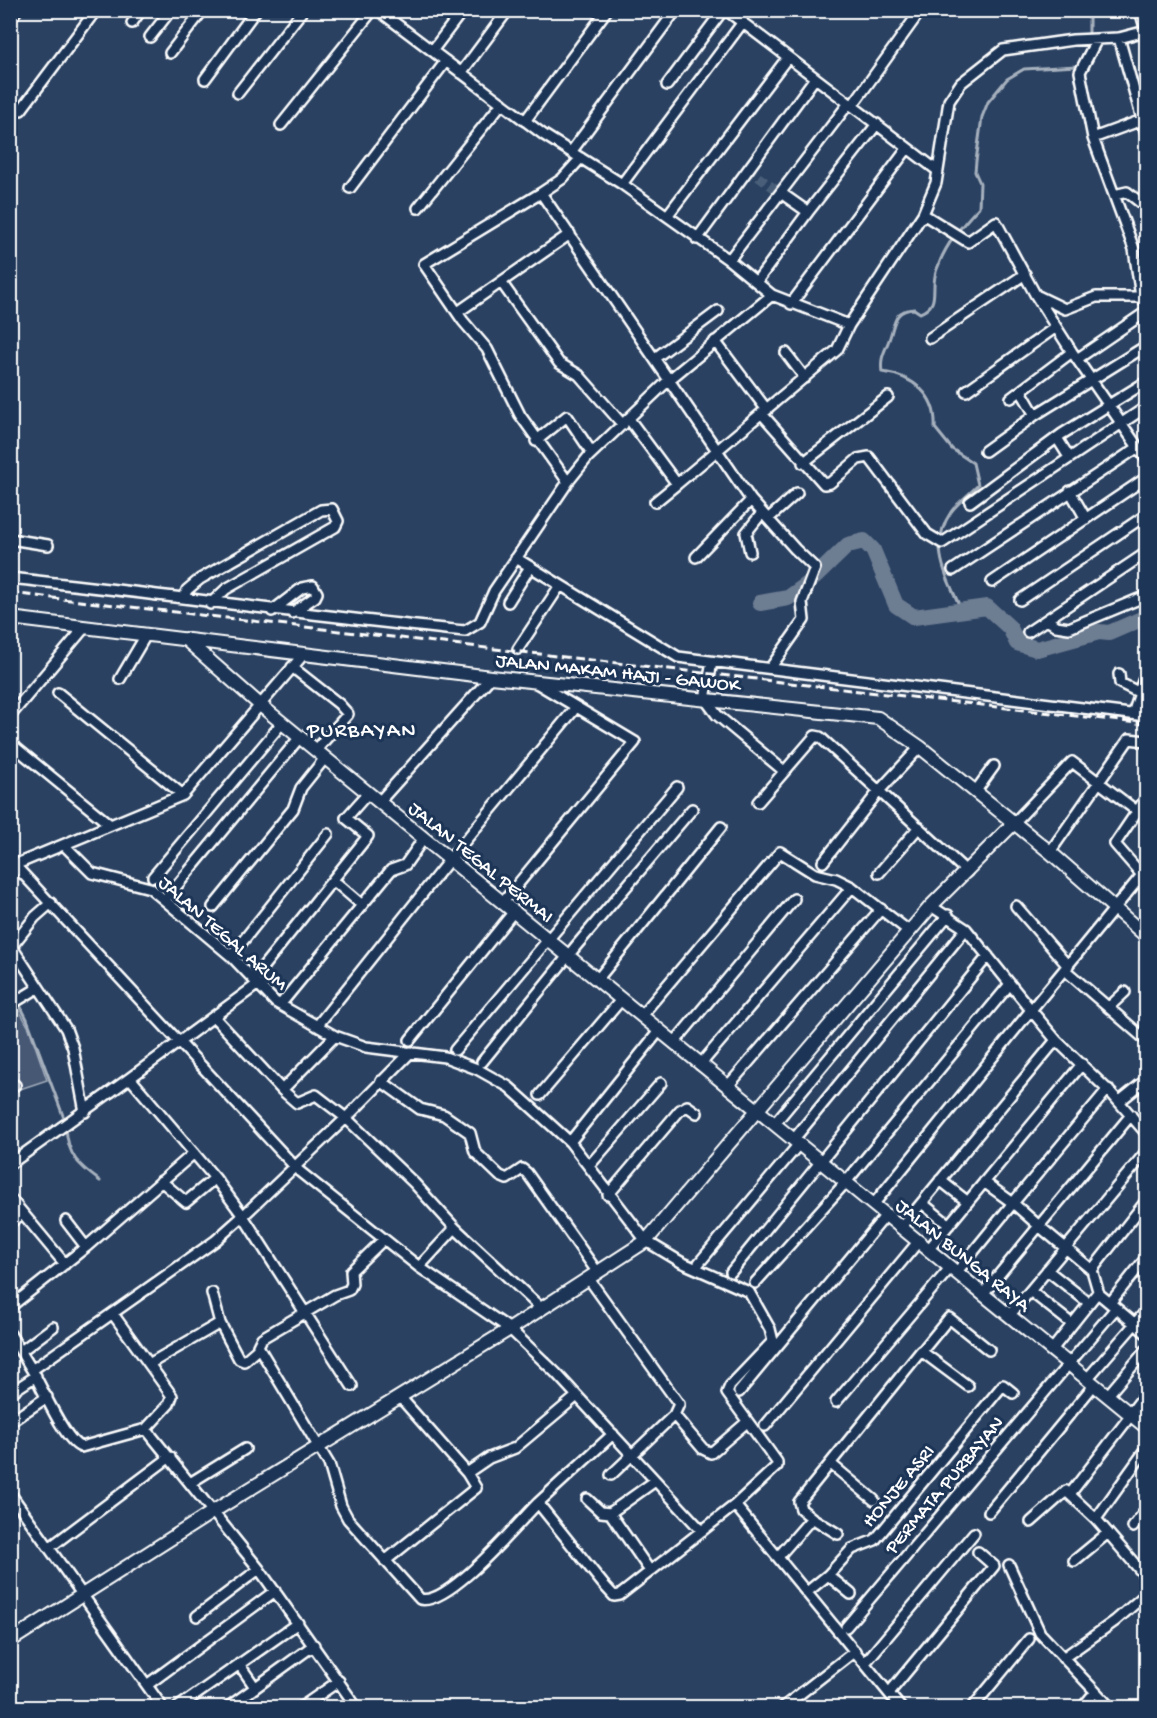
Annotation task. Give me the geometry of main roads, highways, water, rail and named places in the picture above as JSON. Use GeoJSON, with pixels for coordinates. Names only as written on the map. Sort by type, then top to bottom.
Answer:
{"type":"FeatureCollection","features":[{"type":"Feature","properties":{"kind":"waterway"},"geometry":{"type":"LineString","coordinates":[[1089,10],[1089,39]]}},
{"type":"Feature","properties":{"kind":"waterway"},"geometry":{"type":"LineString","coordinates":[[961,609],[945,572],[940,549],[944,525],[951,512],[978,485],[973,463],[952,449],[935,428],[932,406],[921,389],[904,378],[882,372],[882,359],[898,315],[914,309],[920,313],[931,305],[940,260],[960,228],[979,207],[980,183],[975,172],[982,117],[988,102],[1007,79],[1024,69],[1077,66],[1082,61]]}},
{"type":"Feature","properties":{"kind":"waterway"},"geometry":{"type":"LineString","coordinates":[[814,578],[848,545],[864,541],[873,550],[896,605],[914,617],[987,607],[1010,628],[1017,643],[1037,649],[1099,632],[1109,633],[1146,617]]}},
{"type":"Feature","properties":{"kind":"waterway"},"geometry":{"type":"LineString","coordinates":[[760,603],[788,598],[809,583]]}},
{"type":"Feature","properties":{"kind":"waterway"},"geometry":{"type":"LineString","coordinates":[[10,986],[27,1019],[65,1121]]}},
{"type":"Feature","properties":{"kind":"waterway"},"geometry":{"type":"LineString","coordinates":[[66,1128],[72,1153],[86,1170],[100,1181]]}},
{"type":"Feature","properties":{"kind":"tunnel"},"geometry":{"type":"LineString","coordinates":[[747,169],[781,193]]}},
{"type":"Feature","properties":{"kind":"railway"},"geometry":{"type":"LineString","coordinates":[[10,593],[1146,724]]}},
{"type":"Feature","properties":{"kind":"district","name":"PURBAYAN"},"geometry":{"type":"Point","coordinates":[362,728]}}]}
